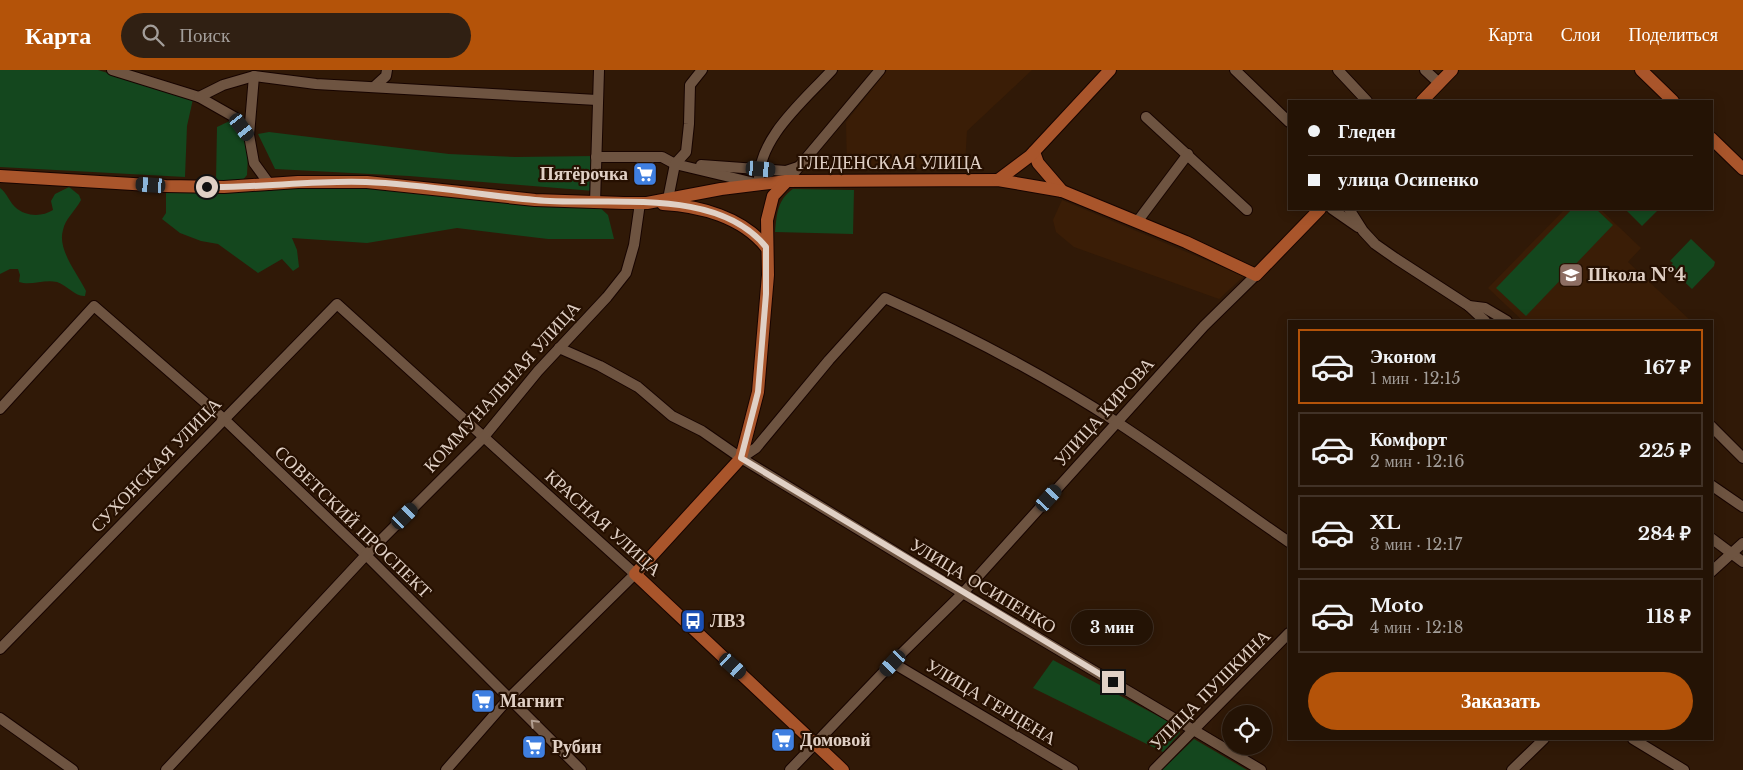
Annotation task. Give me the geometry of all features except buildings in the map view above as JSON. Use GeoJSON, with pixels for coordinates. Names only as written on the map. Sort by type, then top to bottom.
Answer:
{"type":"FeatureCollection","features":[{"type":"Feature","properties":{"kind":"main road"},"geometry":{"type":"LineString","coordinates":[[998,180],[1034,152],[1110,70]]}},
{"type":"Feature","properties":{"kind":"main road"},"geometry":{"type":"LineString","coordinates":[[1423,100],[1452,70]]}},
{"type":"Feature","properties":{"kind":"main road"},"geometry":{"type":"LineString","coordinates":[[1641,70],[1672,100]]}},
{"type":"Feature","properties":{"kind":"main road"},"geometry":{"type":"LineString","coordinates":[[1713,140],[1743,169]]}},
{"type":"Feature","properties":{"kind":"main road"},"geometry":{"type":"LineString","coordinates":[[1034,152],[1038,163],[1062,191]]}},
{"type":"Feature","properties":{"kind":"main road","name":"ГЛЕДЕНСКАЯ УЛИЦА"},"geometry":{"type":"LineString","coordinates":[[0,176],[166,186],[270,186],[298,182],[367,182],[535,200],[595,203],[644,203],[786,181],[998,180],[1062,191],[1256,275]]}},
{"type":"Feature","properties":{"kind":"main road"},"geometry":{"type":"LineString","coordinates":[[634,574],[741,458],[758,392],[766,294],[766,247],[770,205],[773,196],[786,181]]}},
{"type":"Feature","properties":{"kind":"main road"},"geometry":{"type":"LineString","coordinates":[[644,203],[682,206],[714,214],[750,231],[766,247]]}},
{"type":"Feature","properties":{"kind":"main road","name":"УЛИЦА КИРОВА"},"geometry":{"type":"LineString","coordinates":[[1256,275],[1319,210]]}},
{"type":"Feature","properties":{"kind":"main road","name":"КРАСНАЯ УЛИЦА"},"geometry":{"type":"LineString","coordinates":[[634,574],[843,770]]}},
{"type":"Feature","properties":{"kind":"street"},"geometry":{"type":"LineString","coordinates":[[112,70],[199,97],[236,118],[249,135]]}},
{"type":"Feature","properties":{"kind":"street"},"geometry":{"type":"LineString","coordinates":[[374,87],[386,76],[387,70]]}},
{"type":"Feature","properties":{"kind":"street"},"geometry":{"type":"LineString","coordinates":[[595,203],[599,70]]}},
{"type":"Feature","properties":{"kind":"street"},"geometry":{"type":"LineString","coordinates":[[668,199],[675,164],[686,152],[690,85],[702,70]]}},
{"type":"Feature","properties":{"kind":"street"},"geometry":{"type":"LineString","coordinates":[[596,156],[662,157],[675,164],[759,184],[761,169],[771,137],[832,70]]}},
{"type":"Feature","properties":{"kind":"street"},"geometry":{"type":"LineString","coordinates":[[786,181],[880,70]]}},
{"type":"Feature","properties":{"kind":"street"},"geometry":{"type":"LineString","coordinates":[[1235,70],[1288,121]]}},
{"type":"Feature","properties":{"kind":"street"},"geometry":{"type":"LineString","coordinates":[[1338,70],[1366,100]]}},
{"type":"Feature","properties":{"kind":"street"},"geometry":{"type":"LineString","coordinates":[[1425,70],[1439,84]]}},
{"type":"Feature","properties":{"kind":"street"},"geometry":{"type":"LineString","coordinates":[[199,97],[223,85],[254,76],[316,84],[597,100]]}},
{"type":"Feature","properties":{"kind":"street"},"geometry":{"type":"LineString","coordinates":[[254,76],[249,135],[254,163],[270,186]]}},
{"type":"Feature","properties":{"kind":"street"},"geometry":{"type":"LineString","coordinates":[[1146,117],[1247,210]]}},
{"type":"Feature","properties":{"kind":"street"},"geometry":{"type":"LineString","coordinates":[[1137,222],[1188,154]]}},
{"type":"Feature","properties":{"kind":"street"},"geometry":{"type":"LineString","coordinates":[[675,164],[786,171],[800,166]]}},
{"type":"Feature","properties":{"kind":"street","name":"КОММУНАЛЬНАЯ УЛИЦА"},"geometry":{"type":"LineString","coordinates":[[166,770],[366,555],[483,438],[559,348],[626,273],[644,203]]}},
{"type":"Feature","properties":{"kind":"street"},"geometry":{"type":"LineString","coordinates":[[1333,210],[1363,231]]}},
{"type":"Feature","properties":{"kind":"street"},"geometry":{"type":"LineString","coordinates":[[1350,210],[1363,231],[1375,244],[1469,306],[1484,320]]}},
{"type":"Feature","properties":{"kind":"street","name":"УЛИЦА КИРОВА"},"geometry":{"type":"LineString","coordinates":[[790,770],[963,593],[1204,326],[1256,275]]}},
{"type":"Feature","properties":{"kind":"street"},"geometry":{"type":"LineString","coordinates":[[741,458],[756,448],[829,360],[885,298],[946,325],[1006,356],[1118,423],[1288,541]]}},
{"type":"Feature","properties":{"kind":"street","name":"СУХОНСКАЯ УЛИЦА"},"geometry":{"type":"LineString","coordinates":[[0,650],[337,304]]}},
{"type":"Feature","properties":{"kind":"street","name":"КРАСНАЯ УЛИЦА"},"geometry":{"type":"LineString","coordinates":[[337,304],[634,574]]}},
{"type":"Feature","properties":{"kind":"street","name":"СОВЕТСКИЙ ПРОСПЕКТ"},"geometry":{"type":"LineString","coordinates":[[0,409],[94,306],[224,419],[366,555],[581,770]]}},
{"type":"Feature","properties":{"kind":"street"},"geometry":{"type":"LineString","coordinates":[[1469,306],[1486,308],[1505,320]]}},
{"type":"Feature","properties":{"kind":"street","name":"УЛИЦА ОСИПЕНКО"},"geometry":{"type":"LineString","coordinates":[[559,348],[600,366],[638,387],[672,416],[702,431],[741,458],[963,593],[1261,770]]}},
{"type":"Feature","properties":{"kind":"street"},"geometry":{"type":"LineString","coordinates":[[1713,428],[1743,458]]}},
{"type":"Feature","properties":{"kind":"street"},"geometry":{"type":"LineString","coordinates":[[1713,486],[1743,507]]}},
{"type":"Feature","properties":{"kind":"street"},"geometry":{"type":"LineString","coordinates":[[1713,539],[1743,562]]}},
{"type":"Feature","properties":{"kind":"street"},"geometry":{"type":"LineString","coordinates":[[1713,570],[1743,543]]}},
{"type":"Feature","properties":{"kind":"street"},"geometry":{"type":"LineString","coordinates":[[446,770],[510,698],[634,574]]}},
{"type":"Feature","properties":{"kind":"street","name":"УЛИЦА ПУШКИНА"},"geometry":{"type":"LineString","coordinates":[[1154,770],[1288,634]]}},
{"type":"Feature","properties":{"kind":"street","name":"УЛИЦА ГЕРЦЕНА"},"geometry":{"type":"LineString","coordinates":[[893,663],[1073,770]]}},
{"type":"Feature","properties":{"kind":"street"},"geometry":{"type":"LineString","coordinates":[[0,718],[73,770]]}},
{"type":"Feature","properties":{"kind":"street"},"geometry":{"type":"LineString","coordinates":[[1512,770],[1543,740]]}},
{"type":"Feature","properties":{"kind":"street"},"geometry":{"type":"LineString","coordinates":[[1635,740],[1684,770]]}},
{"type":"Feature","properties":{"kind":"shaded area"},"geometry":{"type":"Polygon","coordinates":[[[887,70],[1032,70],[967,131],[965,164],[961,169],[847,168],[846,122],[887,70]]]}},
{"type":"Feature","properties":{"kind":"shaded area"},"geometry":{"type":"Polygon","coordinates":[[[1062,200],[1244,276],[1219,299],[1074,247],[1056,232],[1053,220],[1062,200]]]}},
{"type":"Feature","properties":{"kind":"shaded area","name":"Школа №4"},"geometry":{"type":"Polygon","coordinates":[[[1564,210],[1601,210],[1641,248],[1628,262],[1690,320],[1522,320],[1488,288],[1564,210]]]}},
{"type":"Feature","properties":{"kind":"green space"},"geometry":{"type":"Polygon","coordinates":[[[0,70],[98,70],[193,99],[187,126],[185,177],[0,167],[0,70]]]}},
{"type":"Feature","properties":{"kind":"green space"},"geometry":{"type":"Polygon","coordinates":[[[236,118],[249,135],[247,175],[242,181],[216,181],[217,127],[236,118]]]}},
{"type":"Feature","properties":{"kind":"green space"},"geometry":{"type":"Polygon","coordinates":[[[269,132],[449,154],[516,157],[595,156],[594,191],[409,176],[275,169],[258,134],[269,132]]]}},
{"type":"Feature","properties":{"kind":"green space"},"geometry":{"type":"Polygon","coordinates":[[[334,182],[595,203],[608,215],[614,239],[548,239],[457,228],[367,243],[292,238],[297,250],[299,267],[293,271],[282,259],[258,273],[218,244],[201,241],[180,233],[162,219],[166,213],[166,186],[334,182]]]}},
{"type":"Feature","properties":{"kind":"green space"},"geometry":{"type":"Polygon","coordinates":[[[69,187],[79,195],[81,200],[64,226],[63,246],[69,262],[86,291],[85,296],[78,295],[57,282],[19,282],[20,275],[18,269],[10,269],[0,274],[0,188],[19,210],[24,213],[39,215],[53,210],[51,201],[55,194],[69,187]]]}},
{"type":"Feature","properties":{"kind":"green space"},"geometry":{"type":"Polygon","coordinates":[[[793,189],[854,190],[853,234],[775,232],[777,213],[781,203],[793,189]]]}},
{"type":"Feature","properties":{"kind":"green space"},"geometry":{"type":"Polygon","coordinates":[[[1571,210],[1597,210],[1613,225],[1526,316],[1496,288],[1571,210]]]}},
{"type":"Feature","properties":{"kind":"green space"},"geometry":{"type":"Polygon","coordinates":[[[1626,210],[1658,210],[1642,226],[1626,210]]]}},
{"type":"Feature","properties":{"kind":"green space"},"geometry":{"type":"Polygon","coordinates":[[[1691,239],[1715,262],[1714,266],[1692,289],[1669,267],[1673,263],[1670,261],[1691,239]]]}},
{"type":"Feature","properties":{"kind":"green space"},"geometry":{"type":"Polygon","coordinates":[[[1053,660],[1173,724],[1180,733],[1163,752],[1033,688],[1053,660]]]}},
{"type":"Feature","properties":{"kind":"green space"},"geometry":{"type":"Polygon","coordinates":[[[1194,739],[1247,770],[1162,770],[1194,739]]]}},
{"type":"Feature","properties":{"kind":"place","name":"Пятёрочка"},"geometry":{"type":"Point","coordinates":[645,174]}},
{"type":"Feature","properties":{"kind":"place","name":"Школа №4"},"geometry":{"type":"Point","coordinates":[1571,275]}},
{"type":"Feature","properties":{"kind":"place","name":"ЛВЗ"},"geometry":{"type":"Point","coordinates":[693,621]}},
{"type":"Feature","properties":{"kind":"place","name":"Магнит"},"geometry":{"type":"Point","coordinates":[483,701]}},
{"type":"Feature","properties":{"kind":"place","name":"Домовой"},"geometry":{"type":"Point","coordinates":[783,740]}},
{"type":"Feature","properties":{"kind":"place","name":"Рубин"},"geometry":{"type":"Point","coordinates":[534,747]}},
{"type":"Feature","properties":{"kind":"route"},"geometry":{"type":"LineString","coordinates":[[207,187],[270,186],[298,182],[367,182],[569,203],[672,204],[714,214],[736,222],[750,231],[766,247],[768,275],[758,392],[741,458],[1113,682]]}}]}
